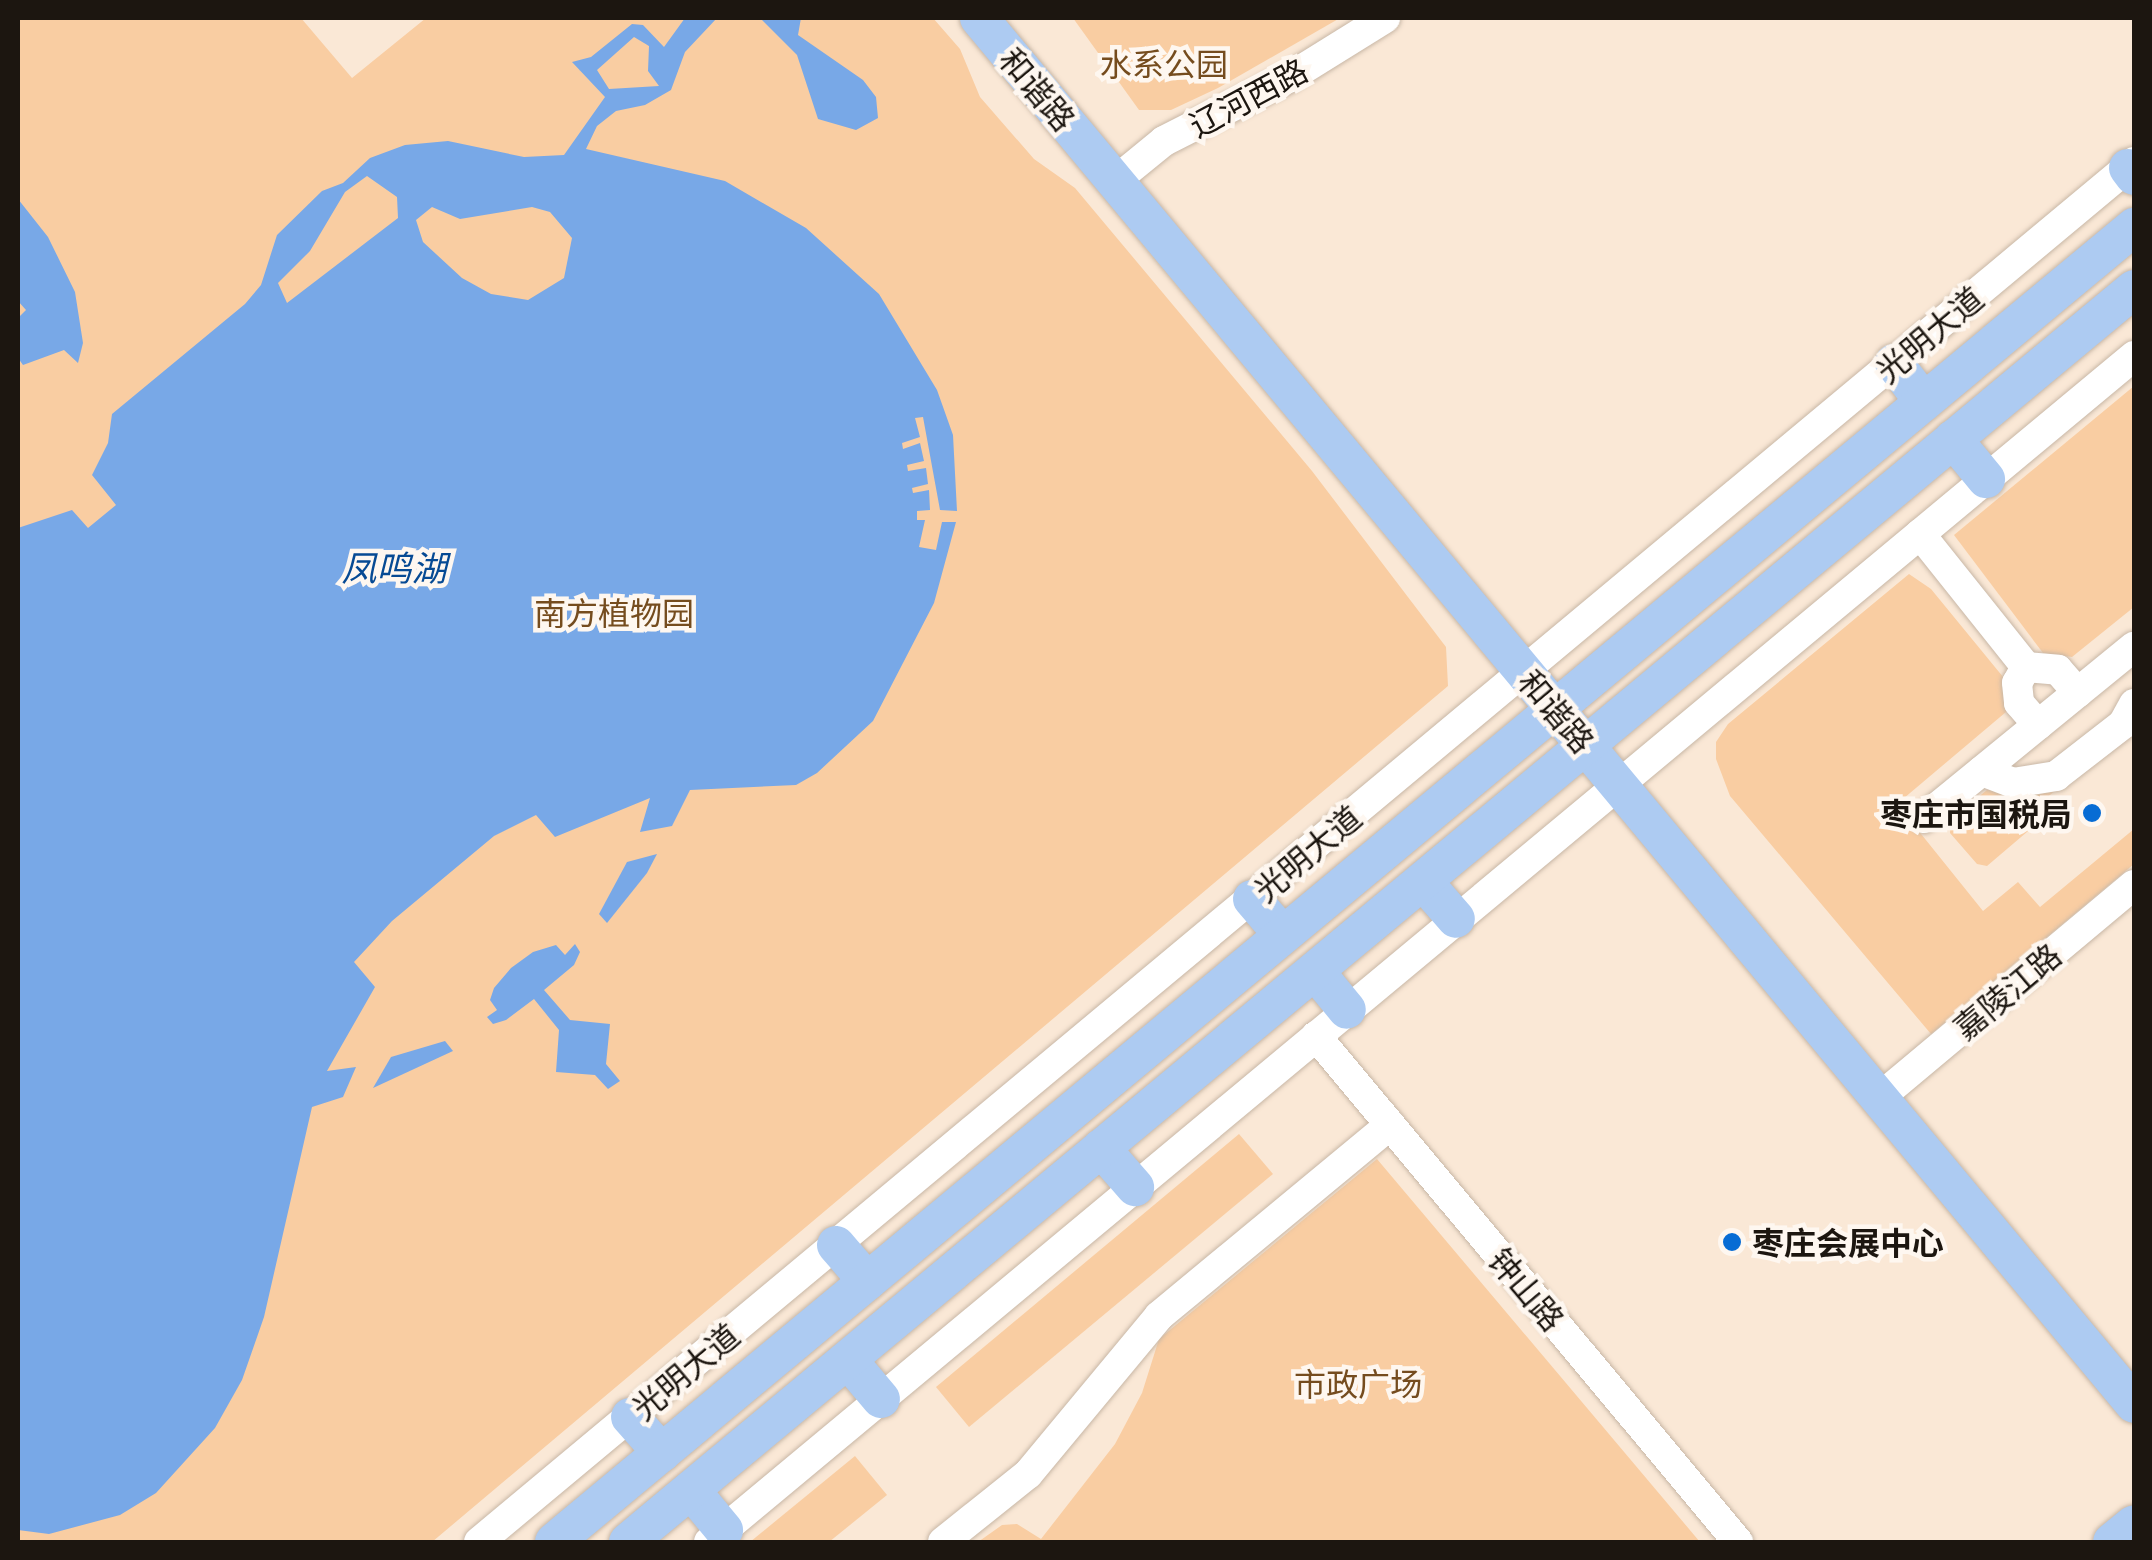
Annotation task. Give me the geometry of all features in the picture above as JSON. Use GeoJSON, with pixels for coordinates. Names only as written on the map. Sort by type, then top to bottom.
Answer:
{"type":"FeatureCollection","features":[{"type":"Feature","properties":{"kind":"main road","name":"和谐路"},"geometry":{"type":"LineString","coordinates":[[978,18],[1124,173]]}},
{"type":"Feature","properties":{"kind":"main road","name":"和谐路"},"geometry":{"type":"LineString","coordinates":[[1010,18],[1124,173],[1888,1090],[2134,1404]]}},
{"type":"Feature","properties":{"kind":"main road","name":"光明大道"},"geometry":{"type":"LineString","coordinates":[[554,1542],[2134,228]]}},
{"type":"Feature","properties":{"kind":"main road"},"geometry":{"type":"LineString","coordinates":[[628,1542],[2134,289]]}},
{"type":"Feature","properties":{"kind":"main road"},"geometry":{"type":"LineString","coordinates":[[1894,363],[1924,402]]}},
{"type":"Feature","properties":{"kind":"main road"},"geometry":{"type":"LineString","coordinates":[[1954,439],[1986,479]]}},
{"type":"Feature","properties":{"kind":"main road"},"geometry":{"type":"LineString","coordinates":[[1423,881],[1456,919]]}},
{"type":"Feature","properties":{"kind":"main road"},"geometry":{"type":"LineString","coordinates":[[1252,899],[1282,934]]}},
{"type":"Feature","properties":{"kind":"main road"},"geometry":{"type":"LineString","coordinates":[[1315,971],[1347,1010]]}},
{"type":"Feature","properties":{"kind":"main road","name":"和谐路"},"geometry":{"type":"LineString","coordinates":[[1888,1090],[2134,1367]]}},
{"type":"Feature","properties":{"kind":"main road"},"geometry":{"type":"LineString","coordinates":[[1102,1148],[1135,1187]]}},
{"type":"Feature","properties":{"kind":"main road"},"geometry":{"type":"LineString","coordinates":[[836,1245],[867,1281]]}},
{"type":"Feature","properties":{"kind":"main road"},"geometry":{"type":"LineString","coordinates":[[848,1360],[882,1399]]}},
{"type":"Feature","properties":{"kind":"main road"},"geometry":{"type":"LineString","coordinates":[[630,1416],[662,1453]]}},
{"type":"Feature","properties":{"kind":"main road"},"geometry":{"type":"LineString","coordinates":[[690,1490],[716,1536]]}},
{"type":"Feature","properties":{"kind":"main road"},"geometry":{"type":"LineString","coordinates":[[2112,1542],[2134,1524]]}},
{"type":"Feature","properties":{"kind":"street","name":"辽河西路"},"geometry":{"type":"LineString","coordinates":[[1124,173],[1164,142],[1290,77],[1385,18]]}},
{"type":"Feature","properties":{"kind":"street","name":"光明大道"},"geometry":{"type":"LineString","coordinates":[[479,1542],[2132,168]]}},
{"type":"Feature","properties":{"kind":"street"},"geometry":{"type":"LineString","coordinates":[[716,1536],[2134,356]]}},
{"type":"Feature","properties":{"kind":"street"},"geometry":{"type":"LineString","coordinates":[[1920,534],[2026,667],[2058,670],[2078,693]]}},
{"type":"Feature","properties":{"kind":"street"},"geometry":{"type":"LineString","coordinates":[[1924,818],[2078,693],[2133,654]]}},
{"type":"Feature","properties":{"kind":"street"},"geometry":{"type":"LineString","coordinates":[[2026,667],[2018,683],[2019,702],[2038,725]]}},
{"type":"Feature","properties":{"kind":"street"},"geometry":{"type":"LineString","coordinates":[[1982,771],[2013,784],[2056,776],[2122,724],[2134,704]]}},
{"type":"Feature","properties":{"kind":"street","name":"嘉陵江路"},"geometry":{"type":"LineString","coordinates":[[1888,1090],[2134,885]]}},
{"type":"Feature","properties":{"kind":"street","name":"钟山路"},"geometry":{"type":"LineString","coordinates":[[1316,1036],[1738,1542]]}},
{"type":"Feature","properties":{"kind":"street"},"geometry":{"type":"LineString","coordinates":[[942,1542],[1028,1474],[1159,1316],[1390,1126]]}},
{"type":"Feature","properties":{"kind":"green space","name":"南方植物园"},"geometry":{"type":"Polygon","coordinates":[[[18,18],[301,18],[352,78],[426,18],[933,18],[960,49],[980,97],[1034,159],[1075,188],[1312,471],[1446,647],[1448,686],[432,1542],[18,1542],[18,18]]]}},
{"type":"Feature","properties":{"kind":"green space","name":"水系公园"},"geometry":{"type":"Polygon","coordinates":[[[1073,18],[1340,18],[1218,88],[1171,110],[1139,110],[1073,18]]]}},
{"type":"Feature","properties":{"kind":"green space"},"geometry":{"type":"Polygon","coordinates":[[[2134,386],[2134,607],[2072,657],[2043,653],[1954,535],[2134,386]]]}},
{"type":"Feature","properties":{"kind":"green space"},"geometry":{"type":"Polygon","coordinates":[[[1909,574],[1931,589],[2008,683],[2006,712],[1897,804],[1983,911],[2018,882],[2040,907],[2134,829],[2134,864],[1931,1034],[1730,796],[1716,759],[1716,742],[1728,724],[1909,574]]]}},
{"type":"Feature","properties":{"kind":"green space"},"geometry":{"type":"Polygon","coordinates":[[[1992,786],[2059,788],[2046,798],[2054,809],[1987,866],[1977,864],[1950,833],[1951,819],[1992,786]]]}},
{"type":"Feature","properties":{"kind":"green space"},"geometry":{"type":"Polygon","coordinates":[[[1239,1134],[1273,1174],[969,1427],[936,1387],[1239,1134]]]}},
{"type":"Feature","properties":{"kind":"green space","name":"市政广场"},"geometry":{"type":"Polygon","coordinates":[[[1377,1159],[1700,1542],[978,1542],[1002,1525],[1017,1524],[1041,1539],[1115,1444],[1142,1393],[1159,1339],[1377,1159]]]}},
{"type":"Feature","properties":{"kind":"green space"},"geometry":{"type":"Polygon","coordinates":[[[855,1456],[887,1495],[829,1542],[750,1542],[855,1456]]]}},
{"type":"Feature","properties":{"kind":"water","name":"凤鸣湖"},"geometry":{"type":"Polygon","coordinates":[[[685,18],[717,18],[685,52],[671,90],[645,105],[616,111],[597,126],[586,149],[725,181],[806,228],[879,294],[937,390],[953,435],[957,511],[940,510],[923,417],[915,418],[920,437],[902,443],[903,449],[920,443],[924,461],[907,465],[908,471],[926,468],[928,484],[912,488],[913,493],[929,490],[930,510],[917,511],[917,520],[925,520],[919,547],[936,550],[942,522],[956,522],[934,603],[873,721],[817,773],[796,785],[690,790],[672,826],[640,832],[650,798],[555,837],[536,815],[494,836],[392,921],[354,962],[375,987],[327,1071],[356,1067],[343,1097],[312,1107],[264,1317],[242,1380],[215,1428],[156,1493],[120,1515],[49,1534],[18,1530],[18,528],[72,510],[88,528],[116,505],[92,475],[108,443],[112,414],[245,304],[261,285],[277,235],[322,191],[343,183],[370,158],[405,145],[448,141],[524,157],[564,155],[605,97],[572,62],[591,57],[632,24],[643,25],[664,47],[685,18]],[[634,37],[597,70],[609,89],[659,86],[648,71],[649,46],[634,37]],[[367,176],[345,192],[310,251],[278,283],[287,303],[398,218],[397,197],[367,176]],[[432,207],[416,220],[423,242],[462,278],[491,294],[528,300],[564,278],[572,238],[550,212],[532,207],[460,219],[432,207]]]}},
{"type":"Feature","properties":{"kind":"water"},"geometry":{"type":"Polygon","coordinates":[[[760,18],[801,18],[798,35],[863,80],[876,97],[878,118],[856,130],[818,119],[797,55],[760,18]]]}},
{"type":"Feature","properties":{"kind":"water"},"geometry":{"type":"Polygon","coordinates":[[[18,199],[48,237],[75,292],[83,343],[78,363],[64,350],[23,365],[18,358],[18,318],[26,310],[18,301],[18,199]]]}},
{"type":"Feature","properties":{"kind":"water"},"geometry":{"type":"Polygon","coordinates":[[[657,854],[647,873],[607,923],[599,914],[627,862],[657,854]]]}},
{"type":"Feature","properties":{"kind":"water"},"geometry":{"type":"Polygon","coordinates":[[[575,944],[580,952],[574,965],[544,990],[570,1020],[610,1024],[606,1064],[620,1081],[608,1089],[595,1075],[556,1072],[559,1030],[534,999],[506,1020],[493,1024],[487,1017],[497,1010],[490,1000],[494,988],[511,968],[533,952],[556,945],[565,955],[575,944]]]}},
{"type":"Feature","properties":{"kind":"water"},"geometry":{"type":"Polygon","coordinates":[[[445,1041],[453,1051],[373,1088],[391,1057],[445,1041]]]}},
{"type":"Feature","properties":{"kind":"place","name":"枣庄市国税局"},"geometry":{"type":"Point","coordinates":[2092,813]}},
{"type":"Feature","properties":{"kind":"place","name":"枣庄会展中心"},"geometry":{"type":"Point","coordinates":[1732,1242]}}]}
